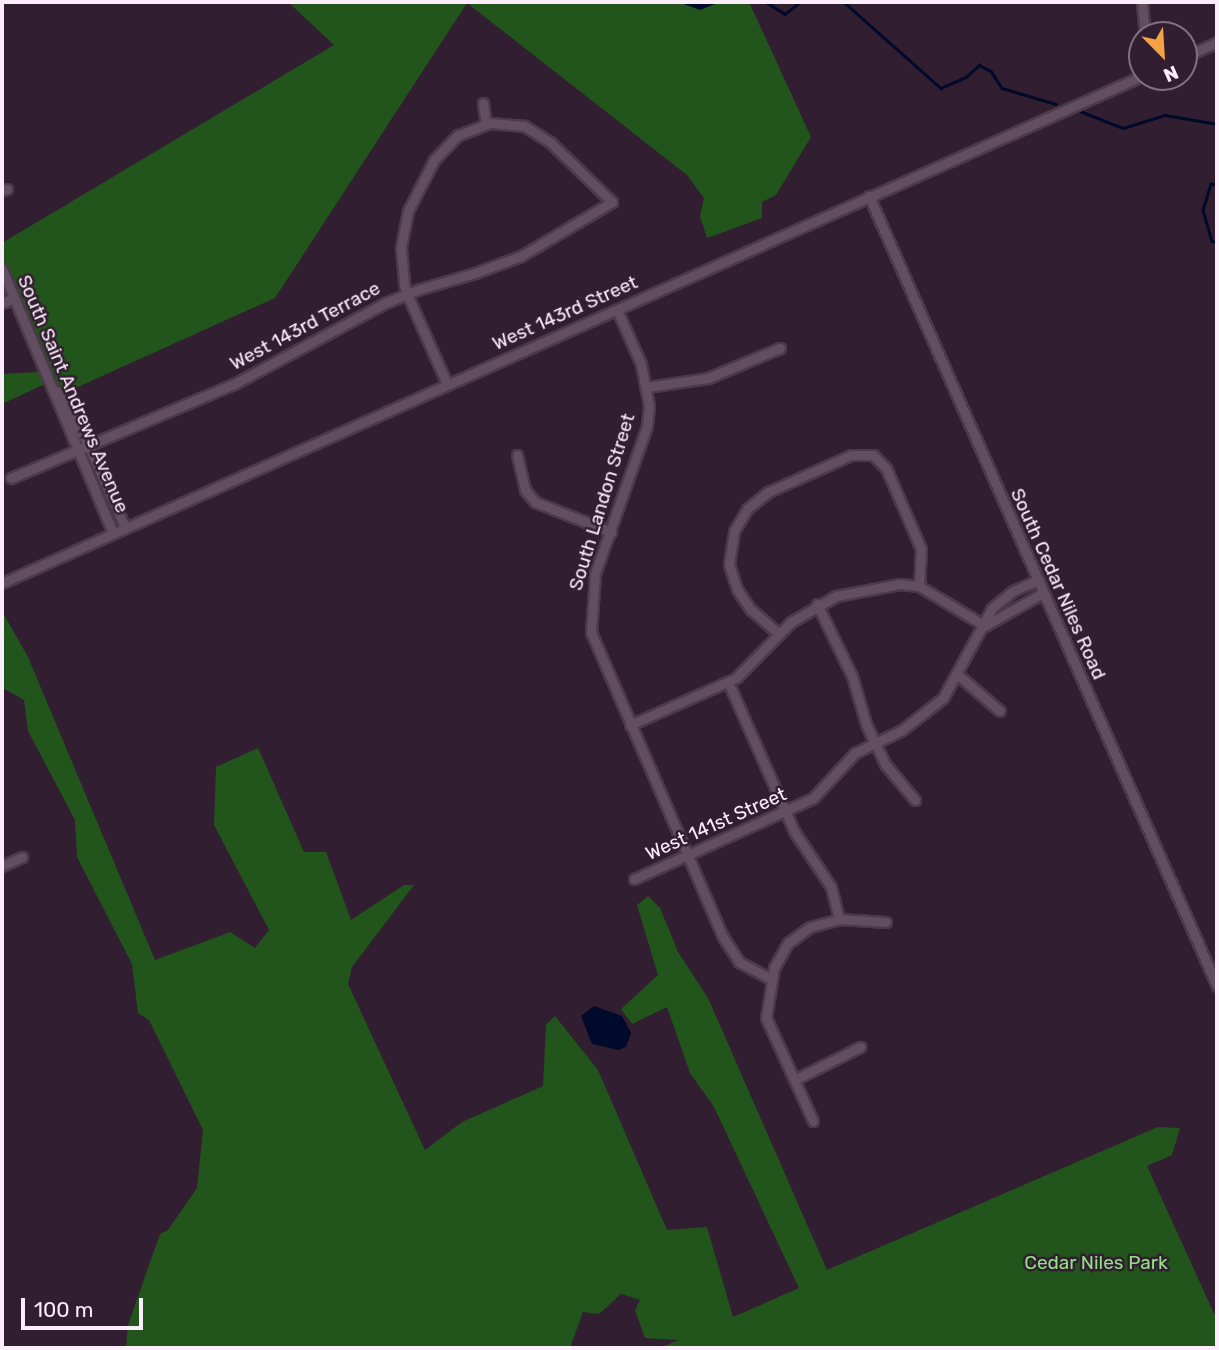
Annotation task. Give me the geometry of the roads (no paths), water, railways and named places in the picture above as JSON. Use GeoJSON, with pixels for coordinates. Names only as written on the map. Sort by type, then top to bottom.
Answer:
{"type":"FeatureCollection","features":[{"type":"Feature","properties":{"kind":"street"},"geometry":{"type":"LineString","coordinates":[[1142,2],[1144,21]]}},
{"type":"Feature","properties":{"kind":"street"},"geometry":{"type":"LineString","coordinates":[[1198,51],[1217,42]]}},
{"type":"Feature","properties":{"kind":"street","name":"West 143rd Street"},"geometry":{"type":"LineString","coordinates":[[2,583],[1128,82]]}},
{"type":"Feature","properties":{"kind":"street"},"geometry":{"type":"LineString","coordinates":[[447,384],[407,294],[401,248],[416,191],[450,141],[486,124],[483,103]]}},
{"type":"Feature","properties":{"kind":"street","name":"West 143rd Terrace"},"geometry":{"type":"LineString","coordinates":[[11,478],[234,384],[407,294],[521,256],[612,202],[541,136],[513,123],[486,124]]}},
{"type":"Feature","properties":{"kind":"street","name":"South Cedar Niles Road"},"geometry":{"type":"LineString","coordinates":[[869,196],[1217,986]]}},
{"type":"Feature","properties":{"kind":"street","name":"South Saint Andrews Avenue"},"geometry":{"type":"LineString","coordinates":[[2,269],[50,381],[76,452],[113,533]]}},
{"type":"Feature","properties":{"kind":"street"},"geometry":{"type":"LineString","coordinates":[[2,303],[14,298]]}},
{"type":"Feature","properties":{"kind":"street","name":"South Landon Street"},"geometry":{"type":"LineString","coordinates":[[617,310],[648,387],[647,426],[591,594],[591,632],[705,897],[734,957],[750,970],[771,979]]}},
{"type":"Feature","properties":{"kind":"street"},"geometry":{"type":"LineString","coordinates":[[648,387],[708,378],[780,348]]}},
{"type":"Feature","properties":{"kind":"street"},"geometry":{"type":"LineString","coordinates":[[50,381],[88,446],[125,527]]}},
{"type":"Feature","properties":{"kind":"street"},"geometry":{"type":"LineString","coordinates":[[517,455],[525,490],[535,502],[611,531]]}},
{"type":"Feature","properties":{"kind":"street"},"geometry":{"type":"LineString","coordinates":[[779,634],[751,610],[737,589],[729,565],[734,531],[747,509],[768,492],[851,455],[873,455],[886,468],[921,549],[919,586]]}},
{"type":"Feature","properties":{"kind":"street","name":"West 141st Street"},"geometry":{"type":"LineString","coordinates":[[634,879],[786,813],[813,798],[844,762],[915,721],[943,698],[985,626],[992,608],[1004,597],[1038,580]]}},
{"type":"Feature","properties":{"kind":"street"},"geometry":{"type":"LineString","coordinates":[[630,725],[728,682],[746,670],[779,634],[817,604],[859,590],[919,586],[985,626],[1043,593]]}},
{"type":"Feature","properties":{"kind":"street"},"geometry":{"type":"LineString","coordinates":[[817,604],[852,676],[874,743],[885,764],[915,800]]}},
{"type":"Feature","properties":{"kind":"street"},"geometry":{"type":"LineString","coordinates":[[958,675],[1000,711]]}},
{"type":"Feature","properties":{"kind":"street"},"geometry":{"type":"LineString","coordinates":[[728,682],[786,813],[827,878],[839,919]]}},
{"type":"Feature","properties":{"kind":"street"},"geometry":{"type":"LineString","coordinates":[[2,866],[22,857]]}},
{"type":"Feature","properties":{"kind":"street"},"geometry":{"type":"LineString","coordinates":[[813,1121],[766,1018],[771,979],[788,943],[810,927],[839,919],[886,922]]}},
{"type":"Feature","properties":{"kind":"street"},"geometry":{"type":"LineString","coordinates":[[796,1079],[860,1047]]}},
{"type":"Feature","properties":{"kind":"water"},"geometry":{"type":"Polygon","coordinates":[[[678,2],[720,2],[700,10],[678,2]]]}},
{"type":"Feature","properties":{"kind":"water"},"geometry":{"type":"Polygon","coordinates":[[[594,1006],[622,1016],[631,1033],[626,1047],[618,1050],[592,1044],[581,1016],[594,1006]]]}},
{"type":"Feature","properties":{"kind":"waterway"},"geometry":{"type":"LineString","coordinates":[[766,2],[785,14],[800,2]]}},
{"type":"Feature","properties":{"kind":"waterway"},"geometry":{"type":"LineString","coordinates":[[844,2],[941,88],[966,77],[979,65],[991,71],[1002,88],[1056,104]]}},
{"type":"Feature","properties":{"kind":"waterway"},"geometry":{"type":"LineString","coordinates":[[1080,111],[1123,128],[1165,115],[1217,124]]}},
{"type":"Feature","properties":{"kind":"waterway"},"geometry":{"type":"LineString","coordinates":[[1217,185],[1211,184],[1203,210],[1212,241],[1217,242]]}},
{"type":"Feature","properties":{"kind":"park label","name":"Cedar Niles Park"},"geometry":{"type":"Point","coordinates":[1096,1263]}}]}
